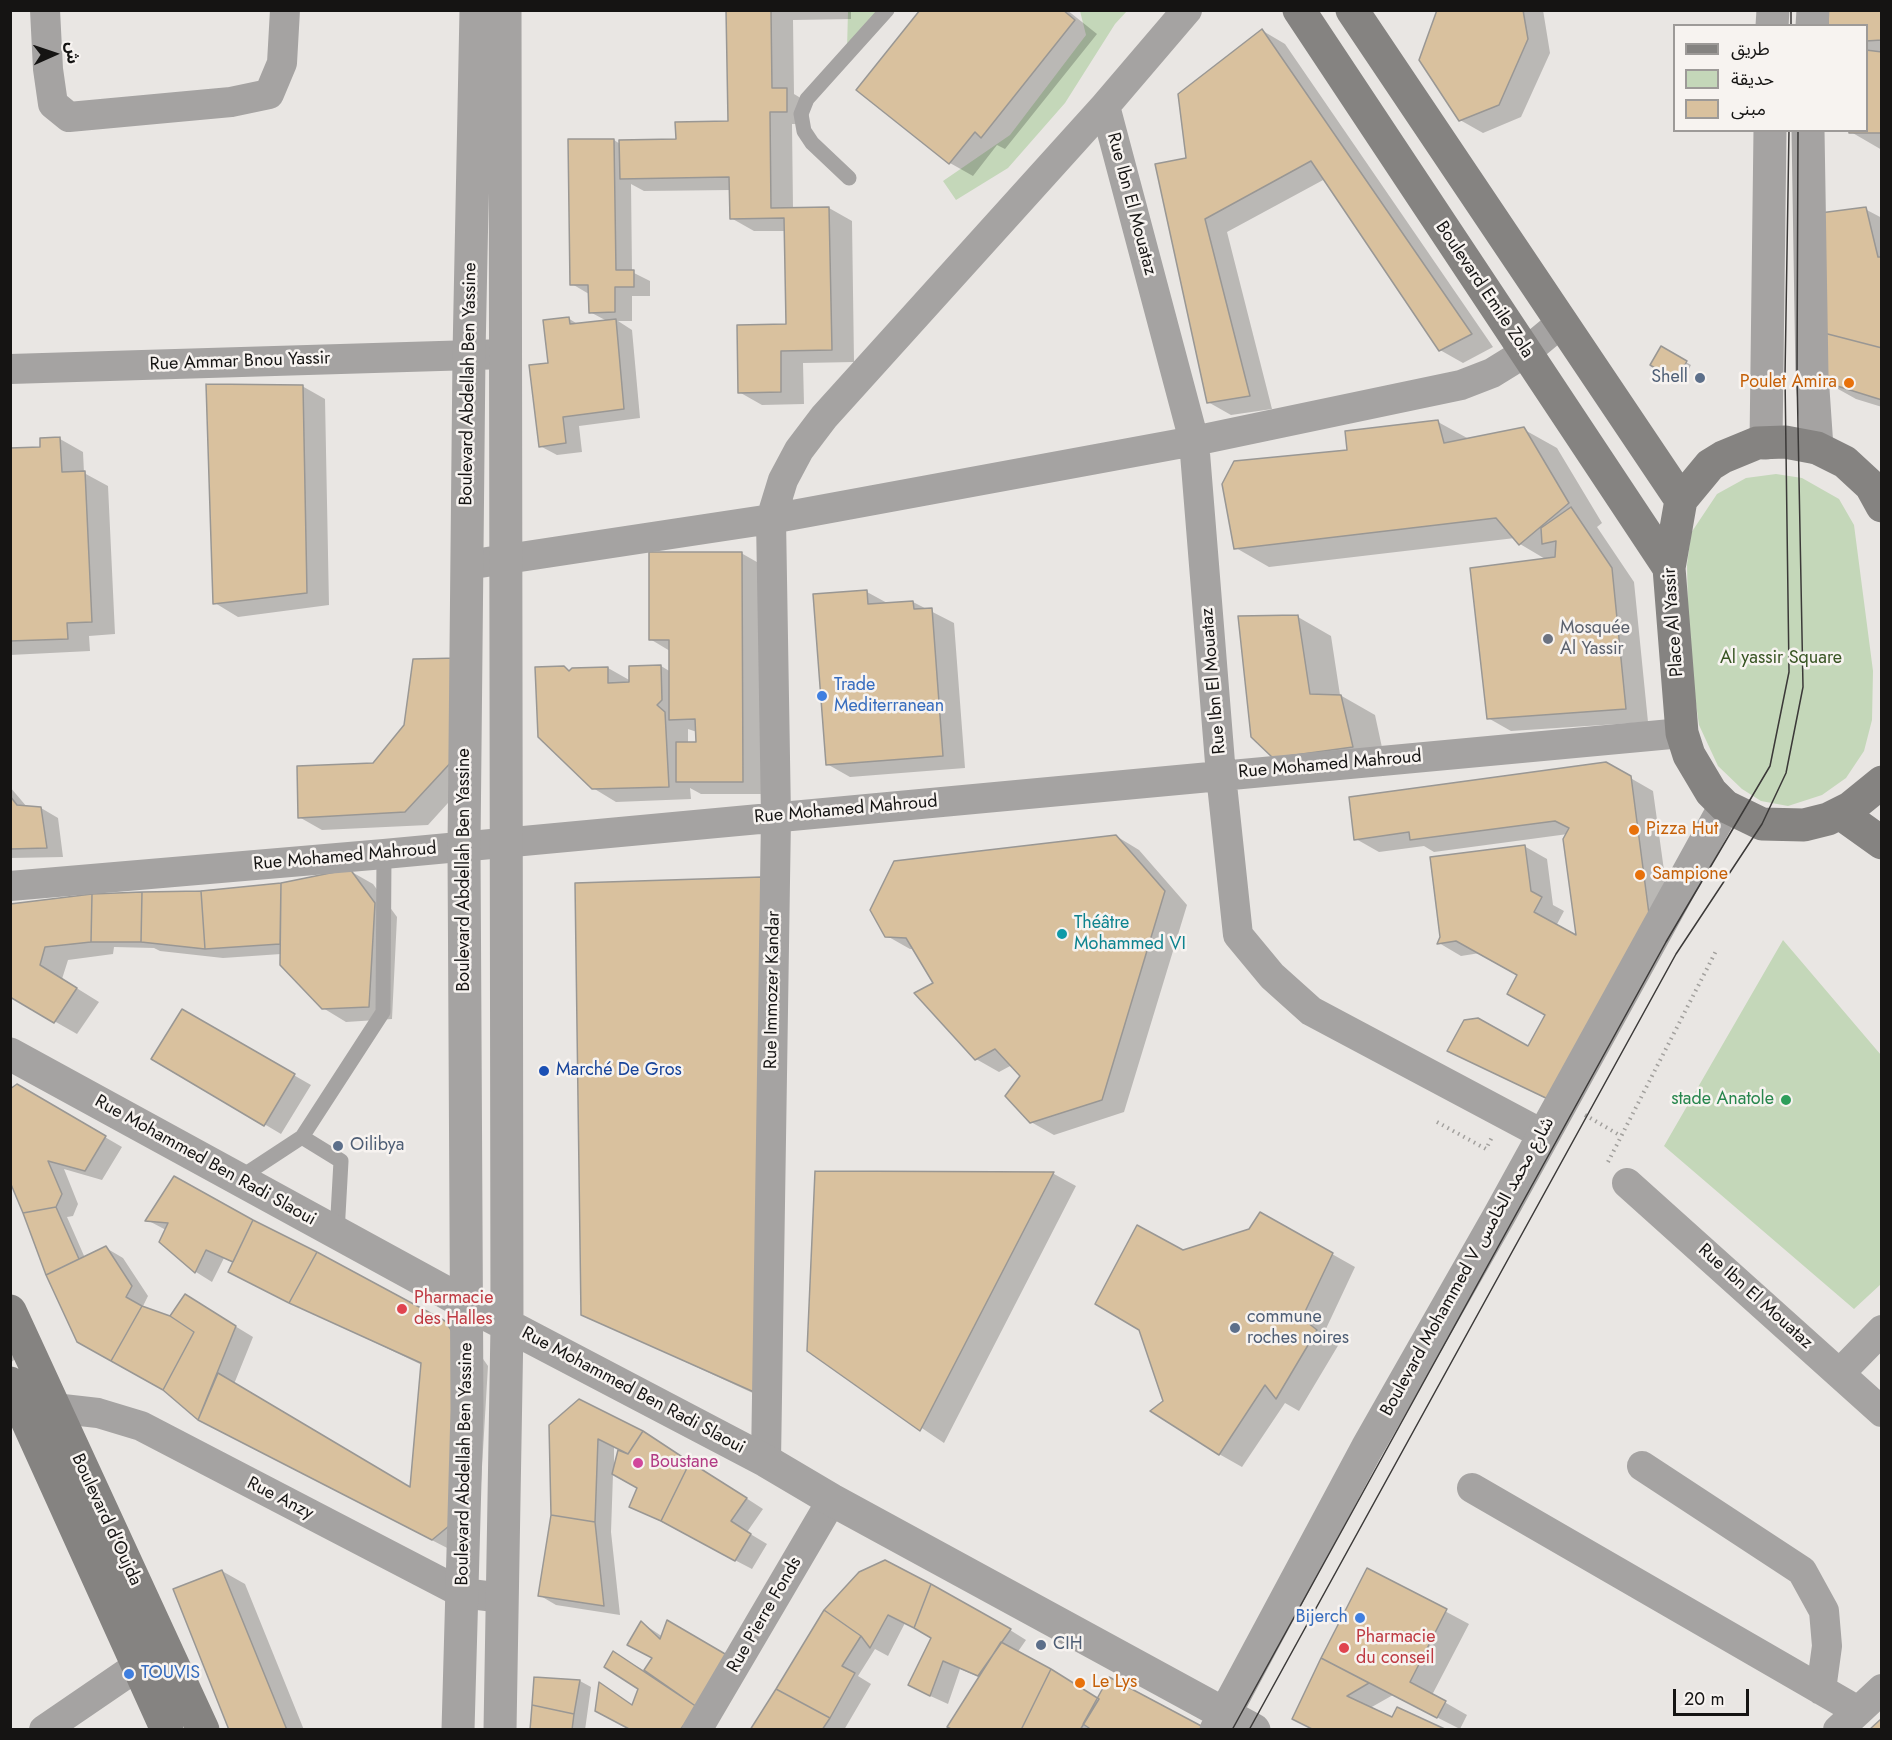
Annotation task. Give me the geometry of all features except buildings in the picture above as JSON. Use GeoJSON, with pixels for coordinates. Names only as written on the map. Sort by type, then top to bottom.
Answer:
{"type":"FeatureCollection","features":[{"type":"Feature","properties":{"kind":"main road","name":"Boulevard Emile Zola"},"geometry":{"type":"LineString","coordinates":[[1299,10],[1669,568]]}},
{"type":"Feature","properties":{"kind":"main road"},"geometry":{"type":"LineString","coordinates":[[1352,10],[1682,500]]}},
{"type":"Feature","properties":{"kind":"main road","name":"Place Al Yassir"},"geometry":{"type":"LineString","coordinates":[[1881,506],[1871,486],[1859,474],[1845,462],[1816,448],[1785,442],[1766,443],[1741,449],[1710,465],[1682,500],[1676,521],[1669,568],[1682,733],[1700,775],[1725,806],[1762,824],[1804,825],[1840,813],[1881,783]]}},
{"type":"Feature","properties":{"kind":"main road"},"geometry":{"type":"LineString","coordinates":[[1840,813],[1881,843]]}},
{"type":"Feature","properties":{"kind":"main road","name":"Boulevard d'Oujda"},"geometry":{"type":"LineString","coordinates":[[10,1311],[30,1412],[166,1730]]}},
{"type":"Feature","properties":{"kind":"main road","name":"Boulevard d'Oujda"},"geometry":{"type":"LineString","coordinates":[[10,1383],[30,1412],[166,1648],[203,1730]]}},
{"type":"Feature","properties":{"kind":"street"},"geometry":{"type":"LineString","coordinates":[[45,10],[48,69],[53,104],[69,117],[231,102],[269,94],[282,63],[285,10]]}},
{"type":"Feature","properties":{"kind":"street","name":"Boulevard Abdellah Ben Yassine"},"geometry":{"type":"LineString","coordinates":[[458,1730],[467,1304],[464,847],[469,354],[476,10]]}},
{"type":"Feature","properties":{"kind":"street","name":"Boulevard Abdellah Ben Yassine"},"geometry":{"type":"LineString","coordinates":[[500,1730],[507,1326],[505,10]]}},
{"type":"Feature","properties":{"kind":"street","name":"Rue Immozer Kandar"},"geometry":{"type":"LineString","coordinates":[[766,1461],[776,817],[771,519],[783,480],[799,450],[824,417],[1105,106],[1187,10]]}},
{"type":"Feature","properties":{"kind":"street","name":"Rue Ibn El Mouataz"},"geometry":{"type":"LineString","coordinates":[[1105,106],[1194,441],[1221,775],[1238,934],[1272,976],[1311,1011],[1542,1134]]}},
{"type":"Feature","properties":{"kind":"street"},"geometry":{"type":"LineString","coordinates":[[1766,443],[1770,132]]}},
{"type":"Feature","properties":{"kind":"street"},"geometry":{"type":"LineString","coordinates":[[1808,132],[1812,375],[1816,448]]}},
{"type":"Feature","properties":{"kind":"street"},"geometry":{"type":"LineString","coordinates":[[467,565],[771,519],[1194,441],[1461,385],[1492,374],[1526,352],[1561,323]]}},
{"type":"Feature","properties":{"kind":"street","name":"Rue Ammar Bnou Yassir"},"geometry":{"type":"LineString","coordinates":[[10,369],[506,354]]}},
{"type":"Feature","properties":{"kind":"street","name":"Rue Mohamed Mahroud"},"geometry":{"type":"LineString","coordinates":[[10,886],[464,847],[1682,733]]}},
{"type":"Feature","properties":{"kind":"street","name":"Boulevard Mohammed V شارع محمد الخامس"},"geometry":{"type":"LineString","coordinates":[[1220,1721],[1367,1448],[1725,806]]}},
{"type":"Feature","properties":{"kind":"street","name":"Rue Mohammed Ben Radi Slaoui"},"geometry":{"type":"LineString","coordinates":[[10,1054],[507,1326],[766,1461],[1220,1721],[1254,1730]]}},
{"type":"Feature","properties":{"kind":"street","name":"Rue Ibn El Mouataz"},"geometry":{"type":"LineString","coordinates":[[1616,1176],[1840,1373],[1881,1412]]}},
{"type":"Feature","properties":{"kind":"street"},"geometry":{"type":"LineString","coordinates":[[466,1187],[507,1187]]}},
{"type":"Feature","properties":{"kind":"street"},"geometry":{"type":"LineString","coordinates":[[1840,1373],[1881,1330]]}},
{"type":"Feature","properties":{"kind":"street","name":"Rue Anzy"},"geometry":{"type":"LineString","coordinates":[[30,1412],[98,1413],[141,1426],[462,1593],[503,1598]]}},
{"type":"Feature","properties":{"kind":"street"},"geometry":{"type":"LineString","coordinates":[[1642,1466],[1802,1571],[1824,1611],[1827,1646],[1821,1690]]}},
{"type":"Feature","properties":{"kind":"street"},"geometry":{"type":"LineString","coordinates":[[1472,1488],[1821,1690],[1848,1720],[1881,1689]]}},
{"type":"Feature","properties":{"kind":"street","name":"Rue Pierre Fonds"},"geometry":{"type":"LineString","coordinates":[[697,1730],[832,1500]]}},
{"type":"Feature","properties":{"kind":"street"},"geometry":{"type":"LineString","coordinates":[[44,1730],[137,1664],[166,1648]]}},
{"type":"Feature","properties":{"kind":"lane"},"geometry":{"type":"LineString","coordinates":[[849,177],[812,143],[804,131],[801,114],[807,99],[887,10]]}},
{"type":"Feature","properties":{"kind":"lane"},"geometry":{"type":"LineString","coordinates":[[238,1179],[302,1137],[383,1012],[384,854]]}},
{"type":"Feature","properties":{"kind":"lane"},"geometry":{"type":"LineString","coordinates":[[302,1137],[341,1161],[337,1233]]}},
{"type":"Feature","properties":{"kind":"path"},"geometry":{"type":"LineString","coordinates":[[1616,1176],[1621,1136],[1716,951]]}},
{"type":"Feature","properties":{"kind":"path"},"geometry":{"type":"LineString","coordinates":[[1561,1102],[1621,1136]]}},
{"type":"Feature","properties":{"kind":"green space"},"geometry":{"type":"Polygon","coordinates":[[[848,11],[879,11],[847,50],[848,11]]]}},
{"type":"Feature","properties":{"kind":"green space"},"geometry":{"type":"Polygon","coordinates":[[[1080,11],[1127,11],[1115,24],[1065,103],[1008,168],[956,200],[943,181],[1010,135],[1086,35],[1080,11]]]}},
{"type":"Feature","properties":{"kind":"green space","name":"Al yassir Square"},"geometry":{"type":"Polygon","coordinates":[[[1776,474],[1802,478],[1839,499],[1854,525],[1873,671],[1872,720],[1864,751],[1846,778],[1822,795],[1788,806],[1761,801],[1742,789],[1718,766],[1699,725],[1689,654],[1687,565],[1691,533],[1717,494],[1746,478],[1776,474]]]}},
{"type":"Feature","properties":{"kind":"green space","name":"stade Anatole"},"geometry":{"type":"Polygon","coordinates":[[[1783,940],[1881,1055],[1881,1284],[1854,1309],[1664,1146],[1783,940]]]}},
{"type":"Feature","properties":{"kind":"tram line"},"geometry":{"type":"LineString","coordinates":[[1791,10],[1791,24]]}},
{"type":"Feature","properties":{"kind":"tram line"},"geometry":{"type":"LineString","coordinates":[[1232,1730],[1666,942],[1770,766],[1789,672],[1785,376],[1789,132]]}},
{"type":"Feature","properties":{"kind":"tram line"},"geometry":{"type":"LineString","coordinates":[[1249,1730],[1676,954],[1762,824],[1786,773],[1803,687],[1797,374],[1798,132]]}},
{"type":"Feature","properties":{"kind":"place","name":"Shell"},"geometry":{"type":"Point","coordinates":[1700,378]}},
{"type":"Feature","properties":{"kind":"place","name":"Poulet Amira"},"geometry":{"type":"Point","coordinates":[1849,383]}},
{"type":"Feature","properties":{"kind":"place","name":"Mosquée Al Yassir"},"geometry":{"type":"Point","coordinates":[1548,639]}},
{"type":"Feature","properties":{"kind":"place","name":"Trade Mediterranean"},"geometry":{"type":"Point","coordinates":[822,696]}},
{"type":"Feature","properties":{"kind":"place","name":"Pizza Hut"},"geometry":{"type":"Point","coordinates":[1634,830]}},
{"type":"Feature","properties":{"kind":"place","name":"Sampione"},"geometry":{"type":"Point","coordinates":[1640,875]}},
{"type":"Feature","properties":{"kind":"place","name":"Théâtre Mohammed VI"},"geometry":{"type":"Point","coordinates":[1062,934]}},
{"type":"Feature","properties":{"kind":"place","name":"Marché De Gros"},"geometry":{"type":"Point","coordinates":[544,1071]}},
{"type":"Feature","properties":{"kind":"place","name":"stade Anatole"},"geometry":{"type":"Point","coordinates":[1786,1100]}},
{"type":"Feature","properties":{"kind":"place","name":"Oilibya"},"geometry":{"type":"Point","coordinates":[338,1146]}},
{"type":"Feature","properties":{"kind":"place","name":"Pharmacie des Halles"},"geometry":{"type":"Point","coordinates":[402,1309]}},
{"type":"Feature","properties":{"kind":"place","name":"commune roches noires"},"geometry":{"type":"Point","coordinates":[1235,1328]}},
{"type":"Feature","properties":{"kind":"place","name":"Boustane"},"geometry":{"type":"Point","coordinates":[638,1463]}},
{"type":"Feature","properties":{"kind":"place","name":"Bijerch"},"geometry":{"type":"Point","coordinates":[1360,1618]}},
{"type":"Feature","properties":{"kind":"place","name":"CIH"},"geometry":{"type":"Point","coordinates":[1041,1645]}},
{"type":"Feature","properties":{"kind":"place","name":"Pharmacie du conseil"},"geometry":{"type":"Point","coordinates":[1344,1648]}},
{"type":"Feature","properties":{"kind":"place","name":"TOUVIS"},"geometry":{"type":"Point","coordinates":[129,1674]}},
{"type":"Feature","properties":{"kind":"place","name":"Le Lys"},"geometry":{"type":"Point","coordinates":[1080,1683]}}]}
